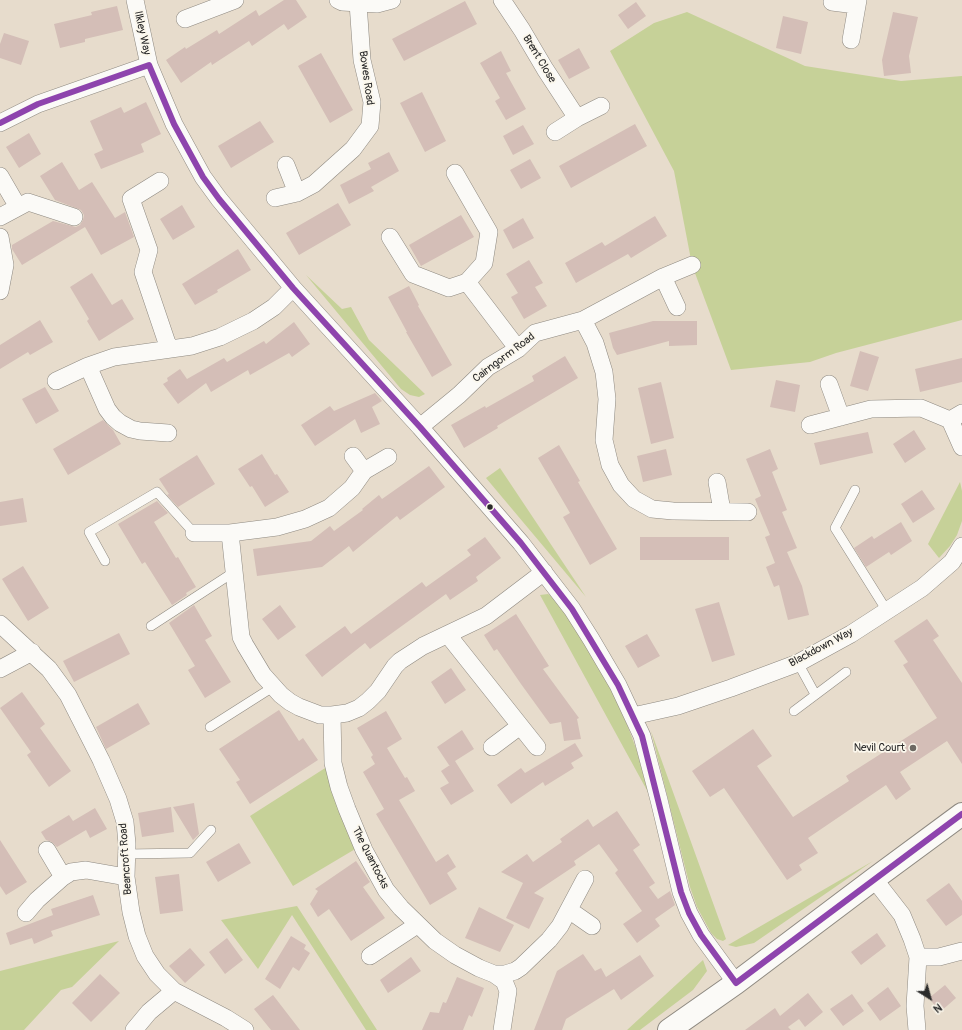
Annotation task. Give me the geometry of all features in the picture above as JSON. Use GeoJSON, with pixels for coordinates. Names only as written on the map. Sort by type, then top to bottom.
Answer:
{"type":"FeatureCollection","features":[{"type":"Feature","properties":{"kind":"street","name":"Ilkley Way"},"geometry":{"type":"LineString","coordinates":[[136,0],[149,65],[174,124],[203,177],[239,225],[293,288],[420,427],[521,543],[572,609],[591,639],[618,685],[642,736],[681,892],[689,913],[701,935],[736,983]]}},
{"type":"Feature","properties":{"kind":"street"},"geometry":{"type":"LineString","coordinates":[[185,19],[206,5],[235,0]]}},
{"type":"Feature","properties":{"kind":"street"},"geometry":{"type":"LineString","coordinates":[[338,0],[342,2],[377,4],[392,0]]}},
{"type":"Feature","properties":{"kind":"street","name":"Brent Close"},"geometry":{"type":"LineString","coordinates":[[502,0],[522,30],[544,69],[577,118]]}},
{"type":"Feature","properties":{"kind":"street"},"geometry":{"type":"LineString","coordinates":[[832,2],[857,3],[851,40]]}},
{"type":"Feature","properties":{"kind":"street","name":"Bowes Road"},"geometry":{"type":"LineString","coordinates":[[275,198],[297,193],[314,184],[353,149],[370,126],[372,102],[362,60],[358,3]]}},
{"type":"Feature","properties":{"kind":"street"},"geometry":{"type":"LineString","coordinates":[[0,122],[38,104],[149,65]]}},
{"type":"Feature","properties":{"kind":"street"},"geometry":{"type":"LineString","coordinates":[[555,132],[577,118],[601,106]]}},
{"type":"Feature","properties":{"kind":"street"},"geometry":{"type":"LineString","coordinates":[[286,165],[297,193]]}},
{"type":"Feature","properties":{"kind":"street"},"geometry":{"type":"LineString","coordinates":[[390,237],[413,274],[449,288],[466,282],[484,263],[489,232],[455,173]]}},
{"type":"Feature","properties":{"kind":"street"},"geometry":{"type":"LineString","coordinates":[[0,176],[18,207]]}},
{"type":"Feature","properties":{"kind":"street"},"geometry":{"type":"LineString","coordinates":[[160,181],[131,199],[149,250],[142,272],[169,349]]}},
{"type":"Feature","properties":{"kind":"street"},"geometry":{"type":"LineString","coordinates":[[0,217],[28,202],[74,217]]}},
{"type":"Feature","properties":{"kind":"street"},"geometry":{"type":"LineString","coordinates":[[0,237],[6,265],[0,292]]}},
{"type":"Feature","properties":{"kind":"street","name":"Cairngorm Road"},"geometry":{"type":"LineString","coordinates":[[420,427],[459,395],[488,368],[518,349],[535,333],[583,320],[663,277],[692,265]]}},
{"type":"Feature","properties":{"kind":"street"},"geometry":{"type":"LineString","coordinates":[[663,277],[677,307]]}},
{"type":"Feature","properties":{"kind":"street"},"geometry":{"type":"LineString","coordinates":[[466,282],[518,349]]}},
{"type":"Feature","properties":{"kind":"street"},"geometry":{"type":"LineString","coordinates":[[56,381],[88,366],[114,357],[192,346],[227,334],[253,321],[274,307],[293,288]]}},
{"type":"Feature","properties":{"kind":"street"},"geometry":{"type":"LineString","coordinates":[[583,320],[595,343],[604,372],[607,399],[604,440],[610,465],[621,485],[634,499],[652,508],[748,512]]}},
{"type":"Feature","properties":{"kind":"street"},"geometry":{"type":"LineString","coordinates":[[88,366],[107,409],[120,423],[131,429],[140,431],[168,433]]}},
{"type":"Feature","properties":{"kind":"street"},"geometry":{"type":"LineString","coordinates":[[829,384],[841,417]]}},
{"type":"Feature","properties":{"kind":"street"},"geometry":{"type":"LineString","coordinates":[[810,425],[871,409],[921,408],[956,416],[962,447]]}},
{"type":"Feature","properties":{"kind":"street"},"geometry":{"type":"LineString","coordinates":[[353,456],[364,471]]}},
{"type":"Feature","properties":{"kind":"street"},"geometry":{"type":"LineString","coordinates":[[194,533],[230,533],[278,527],[304,519],[329,508],[352,488],[364,471],[388,457]]}},
{"type":"Feature","properties":{"kind":"street"},"geometry":{"type":"LineString","coordinates":[[717,482],[722,511]]}},
{"type":"Feature","properties":{"kind":"street"},"geometry":{"type":"LineString","coordinates":[[230,533],[242,637],[249,653],[273,687],[290,702],[320,715],[347,713],[359,708],[378,691],[400,661],[423,646],[486,616],[544,572]]}},
{"type":"Feature","properties":{"kind":"street","name":"Blackdown Way"},"geometry":{"type":"LineString","coordinates":[[633,716],[678,706],[732,688],[798,663],[851,634],[922,588],[952,562],[962,546]]}},
{"type":"Feature","properties":{"kind":"street","name":"Beancroft Road"},"geometry":{"type":"LineString","coordinates":[[0,624],[49,669],[68,695],[102,760],[118,799],[125,822],[127,854],[126,877],[131,912],[137,936],[145,956],[157,974],[174,991],[226,1018],[245,1030]]}},
{"type":"Feature","properties":{"kind":"street"},"geometry":{"type":"LineString","coordinates":[[448,635],[537,747]]}},
{"type":"Feature","properties":{"kind":"street"},"geometry":{"type":"LineString","coordinates":[[0,670],[32,652]]}},
{"type":"Feature","properties":{"kind":"street","name":"The Quantocks"},"geometry":{"type":"LineString","coordinates":[[332,715],[333,763],[339,787],[364,850],[386,890],[417,925],[435,941],[455,955],[494,974],[504,981],[508,991],[502,1030]]}},
{"type":"Feature","properties":{"kind":"street"},"geometry":{"type":"LineString","coordinates":[[492,747],[520,726]]}},
{"type":"Feature","properties":{"kind":"street"},"geometry":{"type":"LineString","coordinates":[[669,1030],[736,983],[962,814]]}},
{"type":"Feature","properties":{"kind":"street"},"geometry":{"type":"LineString","coordinates":[[47,850],[62,877]]}},
{"type":"Feature","properties":{"kind":"street"},"geometry":{"type":"LineString","coordinates":[[26,913],[37,900],[62,877],[71,872],[86,870],[126,877]]}},
{"type":"Feature","properties":{"kind":"street","name":"The Quantocks"},"geometry":{"type":"LineString","coordinates":[[494,974],[510,974],[521,967],[549,940],[560,926],[585,879]]}},
{"type":"Feature","properties":{"kind":"street"},"geometry":{"type":"LineString","coordinates":[[874,879],[902,915],[918,957],[915,1006],[918,1030]]}},
{"type":"Feature","properties":{"kind":"street"},"geometry":{"type":"LineString","coordinates":[[569,910],[592,926]]}},
{"type":"Feature","properties":{"kind":"street"},"geometry":{"type":"LineString","coordinates":[[370,956],[417,925]]}},
{"type":"Feature","properties":{"kind":"street"},"geometry":{"type":"LineString","coordinates":[[918,957],[939,957],[962,951]]}},
{"type":"Feature","properties":{"kind":"street"},"geometry":{"type":"LineString","coordinates":[[134,1030],[149,1012],[174,991]]}},
{"type":"Feature","properties":{"kind":"lane"},"geometry":{"type":"LineString","coordinates":[[855,490],[835,528],[886,611]]}},
{"type":"Feature","properties":{"kind":"lane"},"geometry":{"type":"LineString","coordinates":[[105,561],[89,532],[157,492],[194,533]]}},
{"type":"Feature","properties":{"kind":"lane"},"geometry":{"type":"LineString","coordinates":[[151,626],[234,572]]}},
{"type":"Feature","properties":{"kind":"lane"},"geometry":{"type":"LineString","coordinates":[[798,663],[815,694]]}},
{"type":"Feature","properties":{"kind":"lane"},"geometry":{"type":"LineString","coordinates":[[794,711],[846,672]]}},
{"type":"Feature","properties":{"kind":"lane"},"geometry":{"type":"LineString","coordinates":[[210,726],[273,687]]}},
{"type":"Feature","properties":{"kind":"lane"},"geometry":{"type":"LineString","coordinates":[[127,854],[190,853],[211,830]]}},
{"type":"Feature","properties":{"kind":"green space"},"geometry":{"type":"Polygon","coordinates":[[[687,12],[805,66],[901,81],[962,76],[962,320],[836,353],[810,362],[731,370],[692,265],[674,171],[610,51],[654,23],[687,12]]]}},
{"type":"Feature","properties":{"kind":"green space"},"geometry":{"type":"Polygon","coordinates":[[[306,275],[342,309],[351,307],[369,340],[425,394],[419,397],[410,395],[401,389],[306,275]]]}},
{"type":"Feature","properties":{"kind":"green space"},"geometry":{"type":"Polygon","coordinates":[[[500,468],[586,597],[486,478],[500,468]]]}},
{"type":"Feature","properties":{"kind":"green space"},"geometry":{"type":"Polygon","coordinates":[[[960,482],[962,491],[962,521],[957,535],[950,546],[939,558],[928,544],[960,482]]]}},
{"type":"Feature","properties":{"kind":"green space"},"geometry":{"type":"Polygon","coordinates":[[[548,594],[555,599],[579,631],[619,703],[637,751],[649,794],[540,595],[548,594]]]}},
{"type":"Feature","properties":{"kind":"green space"},"geometry":{"type":"Polygon","coordinates":[[[651,731],[726,939],[723,941],[717,939],[711,933],[697,907],[690,887],[651,731]]]}},
{"type":"Feature","properties":{"kind":"green space"},"geometry":{"type":"Polygon","coordinates":[[[333,763],[362,845],[293,886],[250,816],[333,763]]]}},
{"type":"Feature","properties":{"kind":"green space"},"geometry":{"type":"Polygon","coordinates":[[[873,861],[754,943],[736,947],[728,945],[873,861]]]}},
{"type":"Feature","properties":{"kind":"green space"},"geometry":{"type":"Polygon","coordinates":[[[297,906],[377,1030],[366,1030],[292,915],[258,969],[221,920],[297,906]]]}},
{"type":"Feature","properties":{"kind":"green space"},"geometry":{"type":"Polygon","coordinates":[[[119,941],[72,987],[61,990],[24,1030],[0,1030],[0,971],[119,941]]]}},
{"type":"Feature","properties":{"kind":"green space"},"geometry":{"type":"Polygon","coordinates":[[[703,960],[707,971],[693,990],[640,1030],[627,1030],[703,960]]]}},
{"type":"Feature","properties":{"kind":"building"},"geometry":{"type":"Polygon","coordinates":[[[284,0],[296,0],[307,17],[288,30],[284,24],[252,46],[249,41],[212,65],[211,62],[181,83],[166,60],[185,47],[186,49],[217,30],[219,34],[256,10],[259,16],[284,0]]]}},
{"type":"Feature","properties":{"kind":"building"},"geometry":{"type":"Polygon","coordinates":[[[465,1],[477,24],[404,61],[392,39],[465,1]]]}},
{"type":"Feature","properties":{"kind":"building"},"geometry":{"type":"Polygon","coordinates":[[[636,2],[646,16],[628,29],[618,15],[636,2]]]}},
{"type":"Feature","properties":{"kind":"building"},"geometry":{"type":"Polygon","coordinates":[[[117,6],[123,30],[85,39],[85,42],[60,48],[54,24],[92,15],[91,12],[117,6]]]}},
{"type":"Feature","properties":{"kind":"building"},"geometry":{"type":"Polygon","coordinates":[[[893,12],[918,17],[909,56],[911,73],[884,76],[882,60],[893,12]]]}},
{"type":"Feature","properties":{"kind":"building"},"geometry":{"type":"Polygon","coordinates":[[[783,16],[808,22],[801,54],[776,48],[783,16]]]}},
{"type":"Feature","properties":{"kind":"building"},"geometry":{"type":"Polygon","coordinates":[[[4,33],[29,41],[21,65],[0,58],[0,44],[4,33]]]}},
{"type":"Feature","properties":{"kind":"building"},"geometry":{"type":"Polygon","coordinates":[[[579,48],[590,68],[569,79],[558,60],[579,48]]]}},
{"type":"Feature","properties":{"kind":"building"},"geometry":{"type":"Polygon","coordinates":[[[501,51],[511,71],[506,73],[526,109],[506,120],[495,101],[500,98],[480,63],[501,51]]]}},
{"type":"Feature","properties":{"kind":"building"},"geometry":{"type":"Polygon","coordinates":[[[321,53],[353,110],[330,123],[298,66],[321,53]]]}},
{"type":"Feature","properties":{"kind":"building"},"geometry":{"type":"Polygon","coordinates":[[[422,92],[446,141],[425,152],[400,103],[422,92]]]}},
{"type":"Feature","properties":{"kind":"building"},"geometry":{"type":"Polygon","coordinates":[[[146,102],[161,134],[141,144],[144,152],[101,169],[94,154],[103,150],[90,121],[121,107],[124,113],[146,102]]]}},
{"type":"Feature","properties":{"kind":"building"},"geometry":{"type":"Polygon","coordinates":[[[260,121],[274,142],[231,168],[218,146],[260,121]]]}},
{"type":"Feature","properties":{"kind":"building"},"geometry":{"type":"Polygon","coordinates":[[[635,124],[647,146],[571,188],[559,166],[635,124]]]}},
{"type":"Feature","properties":{"kind":"building"},"geometry":{"type":"Polygon","coordinates":[[[523,125],[534,144],[513,155],[503,136],[523,125]]]}},
{"type":"Feature","properties":{"kind":"building"},"geometry":{"type":"Polygon","coordinates":[[[29,133],[41,154],[19,168],[6,147],[29,133]]]}},
{"type":"Feature","properties":{"kind":"building"},"geometry":{"type":"Polygon","coordinates":[[[389,152],[399,171],[371,187],[374,191],[349,204],[340,185],[371,169],[368,163],[389,152]]]}},
{"type":"Feature","properties":{"kind":"building"},"geometry":{"type":"Polygon","coordinates":[[[530,159],[541,178],[521,189],[510,170],[530,159]]]}},
{"type":"Feature","properties":{"kind":"building"},"geometry":{"type":"Polygon","coordinates":[[[62,162],[79,190],[92,182],[115,218],[125,212],[134,237],[101,255],[85,227],[22,265],[12,249],[12,245],[53,221],[76,227],[80,225],[83,220],[84,215],[81,210],[55,200],[40,176],[62,162]]]}},
{"type":"Feature","properties":{"kind":"building"},"geometry":{"type":"Polygon","coordinates":[[[338,203],[351,225],[299,255],[286,233],[338,203]]]}},
{"type":"Feature","properties":{"kind":"building"},"geometry":{"type":"Polygon","coordinates":[[[182,205],[195,227],[173,240],[160,219],[182,205]]]}},
{"type":"Feature","properties":{"kind":"building"},"geometry":{"type":"Polygon","coordinates":[[[461,215],[474,237],[421,266],[409,245],[461,215]]]}},
{"type":"Feature","properties":{"kind":"building"},"geometry":{"type":"Polygon","coordinates":[[[655,216],[667,236],[631,258],[628,254],[576,283],[565,263],[602,242],[605,246],[655,216]]]}},
{"type":"Feature","properties":{"kind":"building"},"geometry":{"type":"Polygon","coordinates":[[[523,218],[534,238],[513,249],[503,230],[523,218]]]}},
{"type":"Feature","properties":{"kind":"building"},"geometry":{"type":"Polygon","coordinates":[[[238,249],[251,270],[195,305],[182,284],[238,249]]]}},
{"type":"Feature","properties":{"kind":"building"},"geometry":{"type":"Polygon","coordinates":[[[529,260],[543,283],[535,287],[547,306],[524,319],[511,297],[518,293],[506,274],[529,260]]]}},
{"type":"Feature","properties":{"kind":"building"},"geometry":{"type":"Polygon","coordinates":[[[92,273],[112,305],[122,299],[134,319],[99,341],[87,321],[89,319],[70,287],[92,273]]]}},
{"type":"Feature","properties":{"kind":"building"},"geometry":{"type":"Polygon","coordinates":[[[409,286],[419,305],[418,306],[452,365],[432,377],[388,297],[409,286]]]}},
{"type":"Feature","properties":{"kind":"building"},"geometry":{"type":"Polygon","coordinates":[[[40,320],[53,342],[30,355],[28,352],[0,369],[0,345],[40,320]]]}},
{"type":"Feature","properties":{"kind":"building"},"geometry":{"type":"Polygon","coordinates":[[[653,321],[697,321],[697,345],[669,346],[669,341],[617,355],[613,348],[609,333],[653,321]]]}},
{"type":"Feature","properties":{"kind":"building"},"geometry":{"type":"Polygon","coordinates":[[[294,322],[310,344],[292,357],[289,353],[250,375],[248,370],[211,392],[206,383],[178,404],[163,384],[168,381],[167,378],[180,369],[187,379],[224,358],[227,362],[264,341],[266,344],[294,322]]]}},
{"type":"Feature","properties":{"kind":"building"},"geometry":{"type":"Polygon","coordinates":[[[860,351],[879,357],[868,391],[850,386],[860,351]]]}},
{"type":"Feature","properties":{"kind":"building"},"geometry":{"type":"Polygon","coordinates":[[[565,356],[578,378],[497,426],[498,428],[464,448],[451,425],[485,406],[486,408],[534,381],[532,376],[565,356]]]}},
{"type":"Feature","properties":{"kind":"building"},"geometry":{"type":"Polygon","coordinates":[[[962,358],[962,382],[920,392],[915,369],[962,358]]]}},
{"type":"Feature","properties":{"kind":"building"},"geometry":{"type":"Polygon","coordinates":[[[776,380],[800,385],[795,412],[770,407],[776,380]]]}},
{"type":"Feature","properties":{"kind":"building"},"geometry":{"type":"Polygon","coordinates":[[[661,382],[674,438],[651,444],[638,388],[661,382]]]}},
{"type":"Feature","properties":{"kind":"building"},"geometry":{"type":"Polygon","coordinates":[[[45,387],[59,411],[36,424],[22,399],[45,387]]]}},
{"type":"Feature","properties":{"kind":"building"},"geometry":{"type":"Polygon","coordinates":[[[375,393],[382,401],[372,407],[380,424],[361,433],[355,419],[315,446],[301,425],[330,406],[334,411],[375,393]]]}},
{"type":"Feature","properties":{"kind":"building"},"geometry":{"type":"Polygon","coordinates":[[[103,420],[113,430],[121,444],[68,475],[53,449],[103,420]]]}},
{"type":"Feature","properties":{"kind":"building"},"geometry":{"type":"Polygon","coordinates":[[[914,430],[926,449],[905,463],[893,444],[914,430]]]}},
{"type":"Feature","properties":{"kind":"building"},"geometry":{"type":"Polygon","coordinates":[[[868,432],[873,453],[820,465],[814,443],[868,432]]]}},
{"type":"Feature","properties":{"kind":"building"},"geometry":{"type":"Polygon","coordinates":[[[559,445],[580,481],[578,482],[617,549],[590,565],[563,517],[570,513],[538,458],[559,445]]]}},
{"type":"Feature","properties":{"kind":"building"},"geometry":{"type":"Polygon","coordinates":[[[666,449],[672,475],[643,482],[637,456],[666,449]]]}},
{"type":"Feature","properties":{"kind":"building"},"geometry":{"type":"Polygon","coordinates":[[[770,449],[778,469],[772,472],[787,510],[782,512],[797,548],[787,552],[802,586],[809,615],[788,620],[779,585],[774,587],[766,567],[775,563],[765,537],[770,535],[755,499],[761,496],[746,459],[770,449]]]}},
{"type":"Feature","properties":{"kind":"building"},"geometry":{"type":"Polygon","coordinates":[[[262,454],[275,475],[277,474],[289,492],[265,507],[252,486],[250,487],[238,469],[262,454]]]}},
{"type":"Feature","properties":{"kind":"building"},"geometry":{"type":"Polygon","coordinates":[[[197,455],[215,484],[178,507],[167,495],[169,494],[159,479],[197,455]]]}},
{"type":"Feature","properties":{"kind":"building"},"geometry":{"type":"Polygon","coordinates":[[[429,466],[445,487],[400,520],[397,516],[353,552],[349,546],[322,567],[257,576],[253,549],[311,541],[330,526],[334,531],[363,510],[362,509],[379,495],[382,499],[429,466]]]}},
{"type":"Feature","properties":{"kind":"building"},"geometry":{"type":"Polygon","coordinates":[[[922,490],[935,509],[913,523],[901,504],[922,490]]]}},
{"type":"Feature","properties":{"kind":"building"},"geometry":{"type":"Polygon","coordinates":[[[23,498],[27,522],[0,526],[0,502],[23,498]]]}},
{"type":"Feature","properties":{"kind":"building"},"geometry":{"type":"Polygon","coordinates":[[[157,501],[168,513],[154,522],[196,587],[172,605],[145,562],[142,564],[118,524],[157,501]]]}},
{"type":"Feature","properties":{"kind":"building"},"geometry":{"type":"Polygon","coordinates":[[[901,522],[912,541],[891,555],[889,552],[866,567],[854,548],[872,536],[874,539],[901,522]]]}},
{"type":"Feature","properties":{"kind":"building"},"geometry":{"type":"Polygon","coordinates":[[[485,537],[501,558],[476,577],[478,581],[450,600],[446,594],[370,649],[365,643],[322,677],[305,655],[345,626],[351,634],[422,582],[426,587],[471,555],[467,550],[485,537]]]}},
{"type":"Feature","properties":{"kind":"building"},"geometry":{"type":"Polygon","coordinates":[[[640,537],[729,537],[729,560],[640,560],[640,537]]]}},
{"type":"Feature","properties":{"kind":"building"},"geometry":{"type":"Polygon","coordinates":[[[23,566],[49,608],[28,621],[2,579],[23,566]]]}},
{"type":"Feature","properties":{"kind":"building"},"geometry":{"type":"Polygon","coordinates":[[[719,602],[735,655],[712,662],[695,609],[719,602]]]}},
{"type":"Feature","properties":{"kind":"building"},"geometry":{"type":"Polygon","coordinates":[[[194,605],[212,636],[205,640],[231,682],[205,698],[188,670],[195,666],[169,623],[194,605]]]}},
{"type":"Feature","properties":{"kind":"building"},"geometry":{"type":"Polygon","coordinates":[[[280,605],[296,627],[278,640],[262,619],[280,605]]]}},
{"type":"Feature","properties":{"kind":"building"},"geometry":{"type":"Polygon","coordinates":[[[516,614],[549,666],[543,669],[579,718],[577,719],[581,739],[564,741],[561,722],[550,724],[497,649],[494,651],[484,635],[516,614]]]}},
{"type":"Feature","properties":{"kind":"building","name":"Nevil Court"},"geometry":{"type":"Polygon","coordinates":[[[927,619],[939,636],[933,640],[962,683],[962,764],[947,741],[900,772],[911,789],[896,800],[886,785],[808,838],[818,853],[799,865],[802,870],[787,880],[724,788],[710,797],[692,771],[753,729],[772,756],[757,766],[793,817],[849,781],[846,776],[937,718],[903,665],[908,662],[894,641],[927,619]]]}},
{"type":"Feature","properties":{"kind":"building"},"geometry":{"type":"Polygon","coordinates":[[[119,633],[130,654],[74,682],[63,661],[119,633]]]}},
{"type":"Feature","properties":{"kind":"building"},"geometry":{"type":"Polygon","coordinates":[[[647,634],[660,656],[638,668],[625,646],[647,634]]]}},
{"type":"Feature","properties":{"kind":"building"},"geometry":{"type":"Polygon","coordinates":[[[451,668],[466,690],[445,704],[431,682],[451,668]]]}},
{"type":"Feature","properties":{"kind":"building"},"geometry":{"type":"Polygon","coordinates":[[[22,692],[45,724],[40,728],[71,771],[49,787],[27,755],[31,752],[0,708],[22,692]]]}},
{"type":"Feature","properties":{"kind":"building"},"geometry":{"type":"Polygon","coordinates":[[[138,703],[150,724],[106,749],[96,727],[138,703]]]}},
{"type":"Feature","properties":{"kind":"building"},"geometry":{"type":"Polygon","coordinates":[[[279,710],[299,741],[303,738],[318,760],[250,804],[236,782],[240,780],[219,749],[279,710]]]}},
{"type":"Feature","properties":{"kind":"building"},"geometry":{"type":"Polygon","coordinates":[[[386,711],[402,739],[387,748],[405,778],[407,777],[415,791],[399,800],[436,862],[448,854],[456,867],[447,873],[457,889],[430,905],[376,814],[384,809],[363,772],[375,764],[371,757],[373,755],[357,728],[386,711]]]}},
{"type":"Feature","properties":{"kind":"building"},"geometry":{"type":"Polygon","coordinates":[[[462,730],[474,749],[455,761],[474,791],[451,805],[440,788],[449,783],[441,771],[450,765],[437,747],[462,730]]]}},
{"type":"Feature","properties":{"kind":"building"},"geometry":{"type":"Polygon","coordinates":[[[575,743],[583,756],[571,763],[574,768],[545,786],[543,782],[511,804],[497,785],[521,768],[525,773],[575,743]]]}},
{"type":"Feature","properties":{"kind":"building"},"geometry":{"type":"Polygon","coordinates":[[[194,803],[199,834],[193,840],[173,807],[194,803]]]}},
{"type":"Feature","properties":{"kind":"building"},"geometry":{"type":"Polygon","coordinates":[[[171,807],[174,832],[142,837],[138,813],[171,807]]]}},
{"type":"Feature","properties":{"kind":"building"},"geometry":{"type":"Polygon","coordinates":[[[95,808],[107,829],[90,838],[86,830],[57,847],[52,842],[46,840],[41,832],[69,815],[73,821],[95,808]]]}},
{"type":"Feature","properties":{"kind":"building"},"geometry":{"type":"Polygon","coordinates":[[[617,811],[640,845],[633,850],[655,883],[649,887],[658,899],[670,891],[675,905],[655,919],[660,926],[637,943],[623,924],[642,911],[615,873],[618,870],[599,844],[574,861],[576,865],[534,893],[544,898],[529,929],[506,918],[523,883],[501,872],[527,854],[533,862],[562,842],[560,839],[588,819],[593,827],[617,811]]]}},
{"type":"Feature","properties":{"kind":"building"},"geometry":{"type":"Polygon","coordinates":[[[0,840],[27,882],[6,895],[0,886],[0,840]]]}},
{"type":"Feature","properties":{"kind":"building"},"geometry":{"type":"Polygon","coordinates":[[[239,843],[251,863],[218,882],[206,862],[239,843]]]}},
{"type":"Feature","properties":{"kind":"building"},"geometry":{"type":"Polygon","coordinates":[[[356,861],[370,882],[363,887],[385,918],[351,941],[329,909],[318,917],[310,904],[318,891],[315,889],[356,861]]]}},
{"type":"Feature","properties":{"kind":"building"},"geometry":{"type":"Polygon","coordinates":[[[179,874],[183,911],[160,914],[155,877],[179,874]]]}},
{"type":"Feature","properties":{"kind":"building"},"geometry":{"type":"Polygon","coordinates":[[[949,883],[962,901],[962,915],[946,926],[926,900],[949,883]]]}},
{"type":"Feature","properties":{"kind":"building"},"geometry":{"type":"Polygon","coordinates":[[[93,895],[100,915],[51,931],[53,936],[34,944],[32,938],[10,945],[6,933],[53,915],[51,909],[93,895]]]}},
{"type":"Feature","properties":{"kind":"building"},"geometry":{"type":"Polygon","coordinates":[[[479,907],[514,925],[500,952],[465,938],[479,907]]]}},
{"type":"Feature","properties":{"kind":"building"},"geometry":{"type":"Polygon","coordinates":[[[877,933],[886,946],[861,965],[851,952],[877,933]]]}},
{"type":"Feature","properties":{"kind":"building"},"geometry":{"type":"Polygon","coordinates":[[[291,936],[306,945],[304,949],[310,953],[299,971],[293,967],[280,989],[265,979],[291,936]]]}},
{"type":"Feature","properties":{"kind":"building"},"geometry":{"type":"Polygon","coordinates":[[[227,938],[243,960],[225,974],[209,952],[227,938]]]}},
{"type":"Feature","properties":{"kind":"building"},"geometry":{"type":"Polygon","coordinates":[[[190,948],[205,965],[185,983],[169,966],[190,948]]]}},
{"type":"Feature","properties":{"kind":"building"},"geometry":{"type":"Polygon","coordinates":[[[583,954],[595,971],[601,968],[606,977],[640,955],[654,976],[621,1000],[614,989],[566,1019],[562,1030],[534,1030],[557,971],[583,954]]]}},
{"type":"Feature","properties":{"kind":"building"},"geometry":{"type":"Polygon","coordinates":[[[411,957],[421,971],[388,993],[380,980],[411,957]]]}},
{"type":"Feature","properties":{"kind":"building"},"geometry":{"type":"Polygon","coordinates":[[[100,974],[120,993],[91,1022],[72,1003],[100,974]]]}},
{"type":"Feature","properties":{"kind":"building"},"geometry":{"type":"Polygon","coordinates":[[[457,977],[484,988],[472,1017],[469,1015],[463,1030],[422,1030],[430,1012],[439,1013],[443,1002],[446,1003],[457,977]]]}},
{"type":"Feature","properties":{"kind":"building"},"geometry":{"type":"Polygon","coordinates":[[[945,985],[956,998],[940,1012],[929,998],[945,985]]]}},
{"type":"Feature","properties":{"kind":"building"},"geometry":{"type":"Polygon","coordinates":[[[888,987],[901,1006],[880,1021],[867,1003],[888,987]]]}},
{"type":"Feature","properties":{"kind":"building"},"geometry":{"type":"Polygon","coordinates":[[[808,993],[823,1012],[805,1027],[799,1019],[788,1027],[791,1030],[745,1030],[775,1008],[780,1016],[808,993]]]}},
{"type":"Feature","properties":{"kind":"building"},"geometry":{"type":"Polygon","coordinates":[[[852,994],[864,1011],[843,1026],[830,1009],[852,994]]]}},
{"type":"Feature","properties":{"kind":"building"},"geometry":{"type":"Polygon","coordinates":[[[273,995],[300,1030],[271,1030],[254,1009],[273,995]]]}},
{"type":"Feature","properties":{"kind":"transit line"},"geometry":{"type":"LineString","coordinates":[[0,123],[38,104],[149,65],[174,124],[203,177],[219,199],[293,288],[420,427],[521,543],[572,609],[618,685],[642,736],[681,892],[689,913],[701,935],[736,983],[962,814]]}},
{"type":"Feature","properties":{"kind":"place","name":"Nevil Court"},"geometry":{"type":"Point","coordinates":[913,748]}}]}
